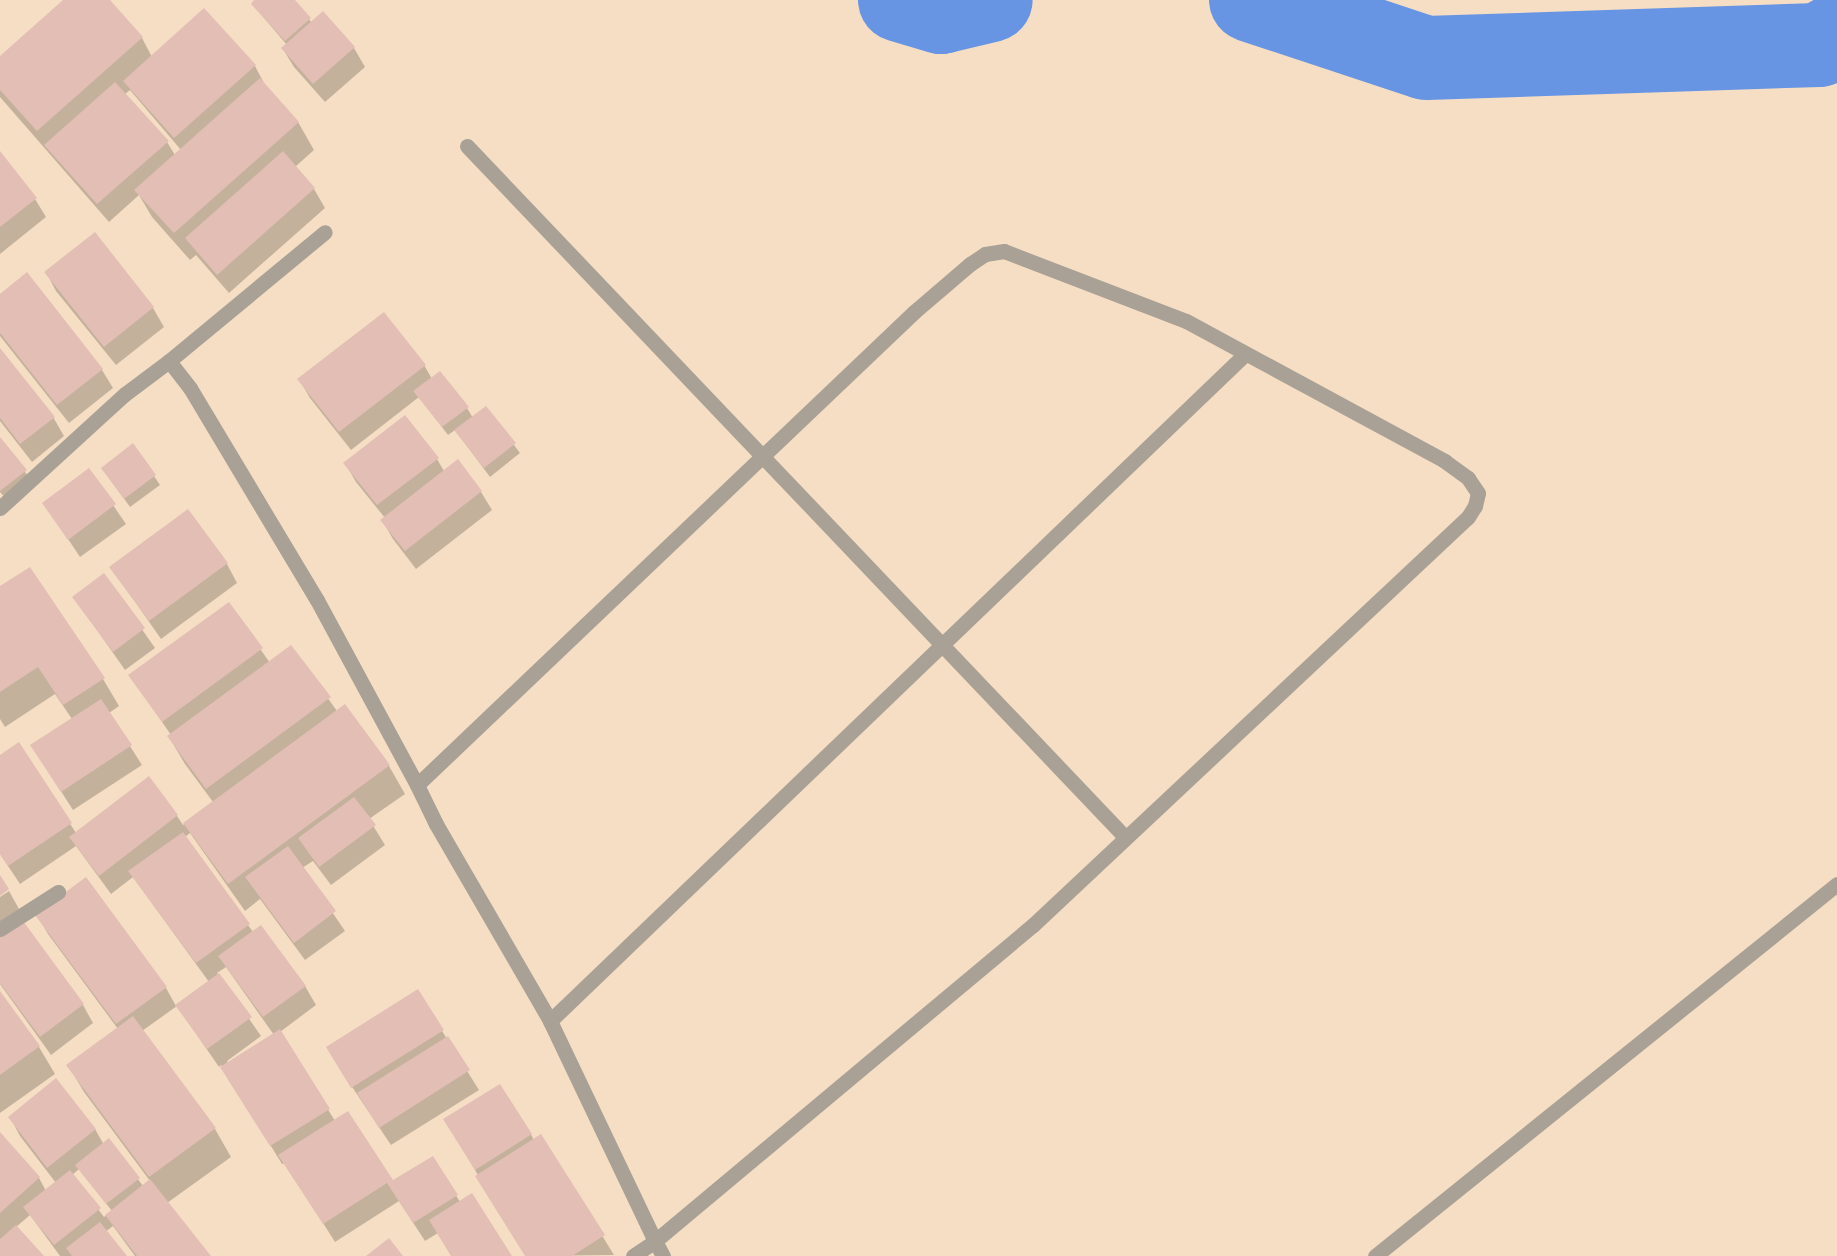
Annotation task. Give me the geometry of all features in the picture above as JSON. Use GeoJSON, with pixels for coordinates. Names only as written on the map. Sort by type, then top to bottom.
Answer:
{"type":"FeatureCollection","features":[{"type":"Feature","properties":{"kind":"street"},"geometry":{"type":"LineString","coordinates":[[467,146],[1125,837]]}},
{"type":"Feature","properties":{"kind":"street"},"geometry":{"type":"LineString","coordinates":[[0,508],[125,394],[169,361],[325,232]]}},
{"type":"Feature","properties":{"kind":"street"},"geometry":{"type":"LineString","coordinates":[[417,785],[914,312],[985,254],[1004,251],[1186,321],[1445,461],[1468,478],[1478,493],[1475,506],[1460,525],[1125,837],[1033,926],[655,1241],[633,1256]]}},
{"type":"Feature","properties":{"kind":"street"},"geometry":{"type":"LineString","coordinates":[[550,1022],[1245,354]]}},
{"type":"Feature","properties":{"kind":"street"},"geometry":{"type":"LineString","coordinates":[[169,361],[190,388],[317,600],[436,824],[550,1022],[663,1256]]}},
{"type":"Feature","properties":{"kind":"street"},"geometry":{"type":"LineString","coordinates":[[1375,1256],[1837,884]]}},
{"type":"Feature","properties":{"kind":"street"},"geometry":{"type":"LineString","coordinates":[[0,929],[58,892]]}},
{"type":"Feature","properties":{"kind":"building"},"geometry":{"type":"Polygon","coordinates":[[[63,0],[110,0],[143,37],[37,131],[0,90],[0,56],[63,0]]]}},
{"type":"Feature","properties":{"kind":"building"},"geometry":{"type":"Polygon","coordinates":[[[254,0],[295,0],[311,18],[285,41],[251,4],[254,0]]]}},
{"type":"Feature","properties":{"kind":"building"},"geometry":{"type":"Polygon","coordinates":[[[204,8],[256,65],[174,138],[123,81],[204,8]]]}},
{"type":"Feature","properties":{"kind":"building"},"geometry":{"type":"Polygon","coordinates":[[[323,11],[355,47],[313,84],[281,48],[323,11]]]}},
{"type":"Feature","properties":{"kind":"building"},"geometry":{"type":"Polygon","coordinates":[[[260,78],[299,122],[174,233],[134,190],[260,78]]]}},
{"type":"Feature","properties":{"kind":"building"},"geometry":{"type":"Polygon","coordinates":[[[115,82],[169,141],[97,204],[44,145],[115,82]]]}},
{"type":"Feature","properties":{"kind":"building"},"geometry":{"type":"Polygon","coordinates":[[[0,151],[37,198],[0,227],[0,151]]]}},
{"type":"Feature","properties":{"kind":"building"},"geometry":{"type":"Polygon","coordinates":[[[283,151],[315,188],[217,275],[185,238],[283,151]]]}},
{"type":"Feature","properties":{"kind":"building"},"geometry":{"type":"Polygon","coordinates":[[[95,232],[154,307],[104,347],[44,272],[95,232]]]}},
{"type":"Feature","properties":{"kind":"building"},"geometry":{"type":"Polygon","coordinates":[[[27,272],[103,369],[57,405],[0,333],[0,294],[27,272]]]}},
{"type":"Feature","properties":{"kind":"building"},"geometry":{"type":"Polygon","coordinates":[[[384,312],[426,365],[339,432],[297,379],[384,312]]]}},
{"type":"Feature","properties":{"kind":"building"},"geometry":{"type":"Polygon","coordinates":[[[0,348],[55,417],[20,444],[0,418],[0,348]]]}},
{"type":"Feature","properties":{"kind":"building"},"geometry":{"type":"Polygon","coordinates":[[[440,371],[469,407],[442,427],[413,391],[440,371]]]}},
{"type":"Feature","properties":{"kind":"building"},"geometry":{"type":"Polygon","coordinates":[[[486,406],[516,443],[484,468],[454,430],[486,406]]]}},
{"type":"Feature","properties":{"kind":"building"},"geometry":{"type":"Polygon","coordinates":[[[405,415],[439,458],[377,505],[343,463],[405,415]]]}},
{"type":"Feature","properties":{"kind":"building"},"geometry":{"type":"Polygon","coordinates":[[[0,437],[27,470],[0,491],[0,437]]]}},
{"type":"Feature","properties":{"kind":"building"},"geometry":{"type":"Polygon","coordinates":[[[133,443],[156,475],[124,499],[101,468],[133,443]]]}},
{"type":"Feature","properties":{"kind":"building"},"geometry":{"type":"Polygon","coordinates":[[[458,459],[482,491],[405,551],[380,520],[458,459]]]}},
{"type":"Feature","properties":{"kind":"building"},"geometry":{"type":"Polygon","coordinates":[[[89,468],[116,504],[68,540],[42,503],[89,468]]]}},
{"type":"Feature","properties":{"kind":"building"},"geometry":{"type":"Polygon","coordinates":[[[188,509],[228,563],[149,621],[109,567],[188,509]]]}},
{"type":"Feature","properties":{"kind":"building"},"geometry":{"type":"Polygon","coordinates":[[[30,567],[105,678],[63,705],[38,667],[0,692],[0,586],[30,567]]]}},
{"type":"Feature","properties":{"kind":"building"},"geometry":{"type":"Polygon","coordinates":[[[104,573],[145,628],[113,652],[72,597],[104,573]]]}},
{"type":"Feature","properties":{"kind":"building"},"geometry":{"type":"Polygon","coordinates":[[[229,602],[263,648],[162,722],[128,675],[229,602]]]}},
{"type":"Feature","properties":{"kind":"building"},"geometry":{"type":"Polygon","coordinates":[[[291,645],[331,697],[206,789],[167,736],[291,645]]]}},
{"type":"Feature","properties":{"kind":"building"},"geometry":{"type":"Polygon","coordinates":[[[101,699],[132,745],[61,792],[30,745],[101,699]]]}},
{"type":"Feature","properties":{"kind":"building"},"geometry":{"type":"Polygon","coordinates":[[[345,704],[390,765],[228,884],[183,823],[345,704]]]}},
{"type":"Feature","properties":{"kind":"building"},"geometry":{"type":"Polygon","coordinates":[[[19,742],[72,823],[8,866],[0,854],[0,755],[19,742]]]}},
{"type":"Feature","properties":{"kind":"building"},"geometry":{"type":"Polygon","coordinates":[[[149,776],[178,815],[99,876],[69,837],[149,776]]]}},
{"type":"Feature","properties":{"kind":"building"},"geometry":{"type":"Polygon","coordinates":[[[354,797],[376,825],[319,867],[298,838],[354,797]]]}},
{"type":"Feature","properties":{"kind":"building"},"geometry":{"type":"Polygon","coordinates":[[[183,832],[250,924],[196,963],[128,871],[183,832]]]}},
{"type":"Feature","properties":{"kind":"building"},"geometry":{"type":"Polygon","coordinates":[[[288,846],[336,911],[294,943],[245,877],[288,846]]]}},
{"type":"Feature","properties":{"kind":"building"},"geometry":{"type":"Polygon","coordinates":[[[0,875],[9,889],[0,896],[0,875]]]}},
{"type":"Feature","properties":{"kind":"building"},"geometry":{"type":"Polygon","coordinates":[[[86,877],[167,987],[116,1024],[35,915],[86,877]]]}},
{"type":"Feature","properties":{"kind":"building"},"geometry":{"type":"Polygon","coordinates":[[[23,921],[84,1004],[40,1037],[0,983],[0,937],[23,921]]]}},
{"type":"Feature","properties":{"kind":"building"},"geometry":{"type":"Polygon","coordinates":[[[261,925],[306,986],[263,1017],[218,956],[261,925]]]}},
{"type":"Feature","properties":{"kind":"building"},"geometry":{"type":"Polygon","coordinates":[[[219,973],[252,1017],[207,1049],[175,1005],[219,973]]]}},
{"type":"Feature","properties":{"kind":"building"},"geometry":{"type":"Polygon","coordinates":[[[418,989],[444,1030],[351,1088],[326,1047],[418,989]]]}},
{"type":"Feature","properties":{"kind":"building"},"geometry":{"type":"Polygon","coordinates":[[[0,991],[40,1046],[0,1075],[0,991]]]}},
{"type":"Feature","properties":{"kind":"building"},"geometry":{"type":"Polygon","coordinates":[[[133,1016],[216,1128],[149,1177],[66,1065],[133,1016]]]}},
{"type":"Feature","properties":{"kind":"building"},"geometry":{"type":"Polygon","coordinates":[[[280,1029],[330,1109],[270,1146],[220,1067],[280,1029]]]}},
{"type":"Feature","properties":{"kind":"building"},"geometry":{"type":"Polygon","coordinates":[[[448,1036],[470,1070],[379,1128],[357,1093],[448,1036]]]}},
{"type":"Feature","properties":{"kind":"building"},"geometry":{"type":"Polygon","coordinates":[[[56,1078],[96,1129],[47,1168],[8,1117],[56,1078]]]}},
{"type":"Feature","properties":{"kind":"building"},"geometry":{"type":"Polygon","coordinates":[[[500,1084],[532,1134],[475,1170],[443,1119],[500,1084]]]}},
{"type":"Feature","properties":{"kind":"building"},"geometry":{"type":"Polygon","coordinates":[[[348,1111],[393,1180],[433,1156],[458,1195],[413,1223],[387,1183],[323,1224],[278,1155],[348,1111]]]}},
{"type":"Feature","properties":{"kind":"building"},"geometry":{"type":"Polygon","coordinates":[[[0,1132],[40,1177],[0,1213],[0,1132]]]}},
{"type":"Feature","properties":{"kind":"building"},"geometry":{"type":"Polygon","coordinates":[[[541,1134],[605,1235],[572,1256],[525,1256],[475,1176],[541,1134]]]}},
{"type":"Feature","properties":{"kind":"building"},"geometry":{"type":"Polygon","coordinates":[[[109,1138],[140,1178],[106,1204],[75,1165],[109,1138]]]}},
{"type":"Feature","properties":{"kind":"building"},"geometry":{"type":"Polygon","coordinates":[[[70,1170],[101,1208],[54,1245],[23,1207],[70,1170]]]}},
{"type":"Feature","properties":{"kind":"building"},"geometry":{"type":"Polygon","coordinates":[[[150,1179],[211,1256],[137,1256],[105,1215],[150,1179]]]}},
{"type":"Feature","properties":{"kind":"building"},"geometry":{"type":"Polygon","coordinates":[[[472,1193],[512,1256],[451,1256],[429,1220],[472,1193]]]}},
{"type":"Feature","properties":{"kind":"building"},"geometry":{"type":"Polygon","coordinates":[[[100,1222],[127,1256],[72,1256],[66,1248],[100,1222]]]}},
{"type":"Feature","properties":{"kind":"building"},"geometry":{"type":"Polygon","coordinates":[[[16,1225],[44,1256],[0,1256],[0,1239],[16,1225]]]}},
{"type":"Feature","properties":{"kind":"building"},"geometry":{"type":"Polygon","coordinates":[[[389,1238],[403,1256],[366,1256],[389,1238]]]}},
{"type":"Feature","properties":{"kind":"waterway"},"geometry":{"type":"LineString","coordinates":[[900,0],[941,12],[991,0]]}},
{"type":"Feature","properties":{"kind":"waterway"},"geometry":{"type":"LineString","coordinates":[[1251,0],[1426,58],[1819,45],[1837,35]]}}]}
